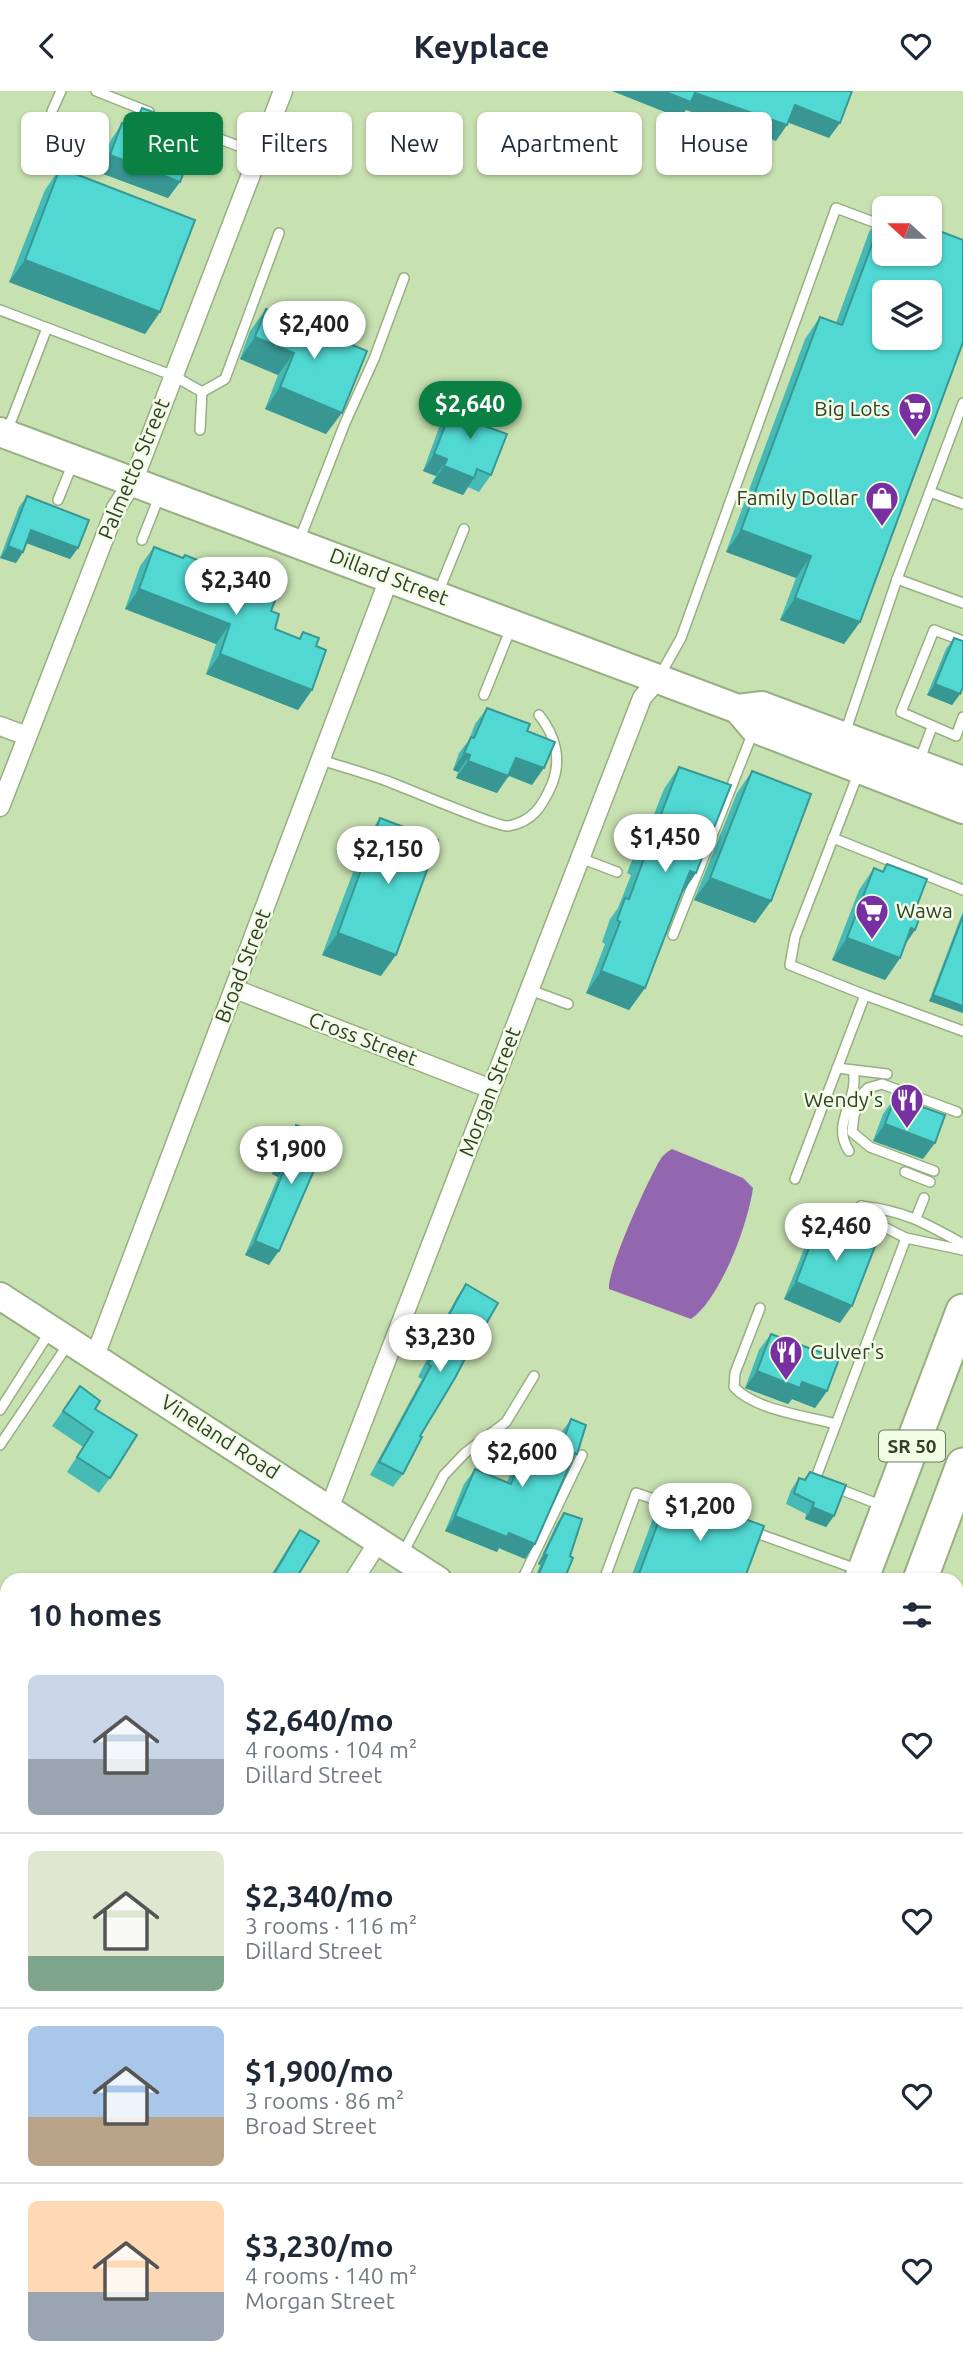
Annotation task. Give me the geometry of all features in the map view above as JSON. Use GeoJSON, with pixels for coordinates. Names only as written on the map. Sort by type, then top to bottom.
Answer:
{"type":"FeatureCollection","features":[{"type":"Feature","properties":{"kind":"highway","name":"SR 50"},"geometry":{"type":"LineString","coordinates":[[864,1573],[963,1311]]}},
{"type":"Feature","properties":{"kind":"highway","name":"SR 50"},"geometry":{"type":"LineString","coordinates":[[923,1573],[949,1515],[963,1465]]}},
{"type":"Feature","properties":{"kind":"main road","name":"Dillard Street"},"geometry":{"type":"LineString","coordinates":[[3,433],[390,576],[658,679],[859,769],[963,809]]}},
{"type":"Feature","properties":{"kind":"main road","name":"Dillard Street"},"geometry":{"type":"LineString","coordinates":[[746,718],[762,706],[963,781]]}},
{"type":"Feature","properties":{"kind":"main road","name":"Vineland Road"},"geometry":{"type":"LineString","coordinates":[[0,1296],[427,1573]]}},
{"type":"Feature","properties":{"kind":"street","name":"Palmetto Street"},"geometry":{"type":"LineString","coordinates":[[275,112],[283,91]]}},
{"type":"Feature","properties":{"kind":"street","name":"Palmetto Street"},"geometry":{"type":"LineString","coordinates":[[0,807],[116,508],[133,482],[251,175]]}},
{"type":"Feature","properties":{"kind":"street","name":"Broad Street"},"geometry":{"type":"LineString","coordinates":[[95,1356],[390,576]]}},
{"type":"Feature","properties":{"kind":"street","name":"Morgan Street"},"geometry":{"type":"LineString","coordinates":[[329,1509],[642,698],[658,679]]}},
{"type":"Feature","properties":{"kind":"street"},"geometry":{"type":"LineString","coordinates":[[0,726],[27,736]]}},
{"type":"Feature","properties":{"kind":"street","name":"Cross Street"},"geometry":{"type":"LineString","coordinates":[[235,989],[491,1089]]}},
{"type":"Feature","properties":{"kind":"street"},"geometry":{"type":"LineString","coordinates":[[358,1573],[378,1542]]}},
{"type":"Feature","properties":{"kind":"lane"},"geometry":{"type":"LineString","coordinates":[[52,111],[61,91]]}},
{"type":"Feature","properties":{"kind":"lane"},"geometry":{"type":"LineString","coordinates":[[96,91],[151,112]]}},
{"type":"Feature","properties":{"kind":"lane"},"geometry":{"type":"LineString","coordinates":[[658,679],[681,638],[836,208],[872,222]]}},
{"type":"Feature","properties":{"kind":"lane"},"geometry":{"type":"LineString","coordinates":[[202,391],[225,379],[279,233]]}},
{"type":"Feature","properties":{"kind":"lane"},"geometry":{"type":"LineString","coordinates":[[299,543],[404,278]]}},
{"type":"Feature","properties":{"kind":"lane"},"geometry":{"type":"LineString","coordinates":[[0,310],[174,376],[202,391]]}},
{"type":"Feature","properties":{"kind":"lane"},"geometry":{"type":"LineString","coordinates":[[3,433],[47,328]]}},
{"type":"Feature","properties":{"kind":"lane"},"geometry":{"type":"LineString","coordinates":[[200,430],[202,391]]}},
{"type":"Feature","properties":{"kind":"lane"},"geometry":{"type":"LineString","coordinates":[[843,738],[897,579],[963,404]]}},
{"type":"Feature","properties":{"kind":"lane"},"geometry":{"type":"LineString","coordinates":[[58,500],[74,460]]}},
{"type":"Feature","properties":{"kind":"lane"},"geometry":{"type":"LineString","coordinates":[[142,540],[161,492]]}},
{"type":"Feature","properties":{"kind":"lane"},"geometry":{"type":"LineString","coordinates":[[930,492],[963,504]]}},
{"type":"Feature","properties":{"kind":"lane"},"geometry":{"type":"LineString","coordinates":[[438,595],[464,529]]}},
{"type":"Feature","properties":{"kind":"lane"},"geometry":{"type":"LineString","coordinates":[[897,579],[963,603]]}},
{"type":"Feature","properties":{"kind":"lane"},"geometry":{"type":"LineString","coordinates":[[484,695],[513,623]]}},
{"type":"Feature","properties":{"kind":"lane"},"geometry":{"type":"LineString","coordinates":[[963,641],[934,630],[901,712],[956,736],[963,717]]}},
{"type":"Feature","properties":{"kind":"lane"},"geometry":{"type":"LineString","coordinates":[[321,760],[386,781],[506,827],[527,820],[543,806],[555,776],[558,750],[546,724],[538,715]]}},
{"type":"Feature","properties":{"kind":"lane"},"geometry":{"type":"LineString","coordinates":[[673,935],[746,718]]}},
{"type":"Feature","properties":{"kind":"lane"},"geometry":{"type":"LineString","coordinates":[[918,764],[932,727]]}},
{"type":"Feature","properties":{"kind":"lane"},"geometry":{"type":"LineString","coordinates":[[859,769],[795,937],[790,965],[963,1031]]}},
{"type":"Feature","properties":{"kind":"lane"},"geometry":{"type":"LineString","coordinates":[[833,838],[963,890]]}},
{"type":"Feature","properties":{"kind":"lane"},"geometry":{"type":"LineString","coordinates":[[580,858],[617,872]]}},
{"type":"Feature","properties":{"kind":"lane"},"geometry":{"type":"LineString","coordinates":[[530,990],[568,1004]]}},
{"type":"Feature","properties":{"kind":"lane"},"geometry":{"type":"LineString","coordinates":[[795,1179],[865,995]]}},
{"type":"Feature","properties":{"kind":"lane"},"geometry":{"type":"LineString","coordinates":[[837,1068],[887,1074]]}},
{"type":"Feature","properties":{"kind":"lane"},"geometry":{"type":"LineString","coordinates":[[849,1151],[842,1141],[842,1131],[856,1083],[853,1070]]}},
{"type":"Feature","properties":{"kind":"lane"},"geometry":{"type":"LineString","coordinates":[[934,1171],[870,1147],[852,1132],[854,1115],[863,1093],[868,1088],[882,1084],[957,1112]]}},
{"type":"Feature","properties":{"kind":"lane"},"geometry":{"type":"LineString","coordinates":[[905,1172],[930,1182]]}},
{"type":"Feature","properties":{"kind":"lane"},"geometry":{"type":"LineString","coordinates":[[916,1219],[924,1198]]}},
{"type":"Feature","properties":{"kind":"lane"},"geometry":{"type":"LineString","coordinates":[[963,1244],[916,1219],[889,1209],[861,1206],[876,1223],[906,1238],[963,1250]]}},
{"type":"Feature","properties":{"kind":"lane"},"geometry":{"type":"LineString","coordinates":[[888,1509],[815,1480],[906,1238]]}},
{"type":"Feature","properties":{"kind":"lane"},"geometry":{"type":"LineString","coordinates":[[760,1308],[735,1373],[734,1387],[741,1395],[786,1412],[836,1424]]}},
{"type":"Feature","properties":{"kind":"lane"},"geometry":{"type":"LineString","coordinates":[[0,1410],[61,1334]]}},
{"type":"Feature","properties":{"kind":"lane"},"geometry":{"type":"LineString","coordinates":[[0,1445],[61,1334]]}},
{"type":"Feature","properties":{"kind":"lane"},"geometry":{"type":"LineString","coordinates":[[401,1557],[444,1475],[465,1453],[506,1422],[534,1376]]}},
{"type":"Feature","properties":{"kind":"lane"},"geometry":{"type":"LineString","coordinates":[[525,1573],[582,1455]]}},
{"type":"Feature","properties":{"kind":"lane"},"geometry":{"type":"LineString","coordinates":[[607,1573],[636,1493],[688,1510]]}},
{"type":"Feature","properties":{"kind":"lane"},"geometry":{"type":"LineString","coordinates":[[741,1528],[855,1573]]}},
{"type":"Feature","properties":{"kind":"shaded area"},"geometry":{"type":"Polygon","coordinates":[[[672,1149],[743,1178],[753,1188],[745,1221],[731,1259],[713,1295],[691,1319],[609,1289],[614,1263],[638,1204],[660,1160],[672,1149]]]}},
{"type":"Feature","properties":{"kind":"building"},"geometry":{"type":"Polygon","coordinates":[[[663,91],[852,91],[840,123],[795,105],[787,125],[772,120],[772,112],[750,112],[695,93],[691,102],[663,91]]]}},
{"type":"Feature","properties":{"kind":"building"},"geometry":{"type":"Polygon","coordinates":[[[123,123],[123,160],[110,155],[123,123]]]}},
{"type":"Feature","properties":{"kind":"building"},"geometry":{"type":"Polygon","coordinates":[[[57,175],[78,175],[195,220],[160,312],[25,260],[57,175]]]}},
{"type":"Feature","properties":{"kind":"building"},"geometry":{"type":"Polygon","coordinates":[[[162,175],[183,175],[180,182],[162,175]]]}},
{"type":"Feature","properties":{"kind":"building"},"geometry":{"type":"Polygon","coordinates":[[[942,232],[963,240],[963,342],[860,622],[795,598],[811,556],[741,530],[820,317],[842,325],[872,244],[872,266],[942,266],[942,232]]]}},
{"type":"Feature","properties":{"kind":"building"},"geometry":{"type":"Polygon","coordinates":[[[266,309],[367,351],[342,413],[280,387],[294,353],[255,337],[266,309]]]}},
{"type":"Feature","properties":{"kind":"building"},"geometry":{"type":"Polygon","coordinates":[[[462,396],[486,405],[479,424],[507,434],[491,475],[477,469],[474,478],[444,466],[447,459],[434,454],[451,411],[456,413],[462,396]]]}},
{"type":"Feature","properties":{"kind":"building"},"geometry":{"type":"Polygon","coordinates":[[[27,496],[89,520],[78,548],[31,530],[23,552],[8,546],[27,496]]]}},
{"type":"Feature","properties":{"kind":"building"},"geometry":{"type":"Polygon","coordinates":[[[154,547],[205,563],[204,566],[229,575],[227,580],[276,598],[271,611],[279,614],[275,629],[300,639],[303,632],[319,638],[316,646],[326,650],[312,690],[220,654],[230,624],[139,589],[154,547]]]}},
{"type":"Feature","properties":{"kind":"building"},"geometry":{"type":"Polygon","coordinates":[[[954,638],[963,641],[963,687],[960,694],[935,684],[954,638]]]}},
{"type":"Feature","properties":{"kind":"building"},"geometry":{"type":"Polygon","coordinates":[[[487,708],[530,724],[527,731],[555,742],[544,768],[516,758],[508,776],[468,761],[470,755],[464,753],[487,708]]]}},
{"type":"Feature","properties":{"kind":"building"},"geometry":{"type":"Polygon","coordinates":[[[679,767],[731,785],[696,873],[690,871],[645,988],[601,971],[620,922],[617,920],[625,898],[629,899],[646,853],[643,852],[651,829],[655,830],[679,767]]]}},
{"type":"Feature","properties":{"kind":"building"},"geometry":{"type":"Polygon","coordinates":[[[752,771],[811,794],[771,901],[710,878],[752,771]]]}},
{"type":"Feature","properties":{"kind":"building"},"geometry":{"type":"Polygon","coordinates":[[[380,818],[438,840],[396,955],[338,933],[380,818]]]}},
{"type":"Feature","properties":{"kind":"building","name":"Wawa"},"geometry":{"type":"Polygon","coordinates":[[[887,864],[927,879],[916,908],[922,911],[915,930],[911,928],[900,958],[847,938],[874,868],[883,872],[887,864]]]}},
{"type":"Feature","properties":{"kind":"building","name":"Wawa"},"geometry":{"type":"Polygon","coordinates":[[[963,916],[963,1006],[933,995],[963,916]]]}},
{"type":"Feature","properties":{"kind":"building"},"geometry":{"type":"Polygon","coordinates":[[[895,1097],[945,1115],[935,1143],[885,1124],[895,1097]]]}},
{"type":"Feature","properties":{"kind":"building"},"geometry":{"type":"Polygon","coordinates":[[[296,1125],[328,1138],[279,1251],[255,1241],[287,1163],[282,1160],[296,1125]]]}},
{"type":"Feature","properties":{"kind":"building"},"geometry":{"type":"Polygon","coordinates":[[[819,1222],[877,1241],[852,1306],[796,1282],[819,1222]]]}},
{"type":"Feature","properties":{"kind":"building"},"geometry":{"type":"Polygon","coordinates":[[[466,1284],[498,1303],[420,1436],[422,1437],[403,1474],[379,1462],[431,1366],[428,1364],[449,1322],[446,1320],[466,1284]]]}},
{"type":"Feature","properties":{"kind":"building"},"geometry":{"type":"Polygon","coordinates":[[[771,1334],[839,1359],[827,1391],[802,1382],[800,1388],[757,1371],[771,1334]]]}},
{"type":"Feature","properties":{"kind":"building"},"geometry":{"type":"Polygon","coordinates":[[[80,1386],[100,1401],[95,1409],[137,1435],[110,1478],[77,1457],[93,1432],[63,1411],[80,1386]]]}},
{"type":"Feature","properties":{"kind":"building"},"geometry":{"type":"Polygon","coordinates":[[[571,1419],[586,1425],[577,1454],[575,1453],[535,1544],[509,1533],[507,1537],[455,1516],[475,1469],[511,1484],[530,1437],[560,1450],[571,1419]]]}},
{"type":"Feature","properties":{"kind":"building"},"geometry":{"type":"Polygon","coordinates":[[[810,1472],[846,1485],[834,1516],[812,1507],[814,1503],[794,1493],[799,1478],[805,1480],[810,1472]]]}},
{"type":"Feature","properties":{"kind":"building"},"geometry":{"type":"Polygon","coordinates":[[[670,1491],[764,1526],[747,1573],[639,1573],[670,1491]]]}},
{"type":"Feature","properties":{"kind":"building"},"geometry":{"type":"Polygon","coordinates":[[[564,1513],[582,1519],[567,1573],[539,1573],[547,1555],[544,1554],[564,1513]]]}},
{"type":"Feature","properties":{"kind":"building"},"geometry":{"type":"Polygon","coordinates":[[[300,1530],[319,1541],[299,1573],[275,1573],[300,1530]]]}},
{"type":"Feature","properties":{"kind":"place","name":"Big Lots"},"geometry":{"type":"Point","coordinates":[915,439]}},
{"type":"Feature","properties":{"kind":"place","name":"Family Dollar"},"geometry":{"type":"Point","coordinates":[882,528]}},
{"type":"Feature","properties":{"kind":"place","name":"Wawa"},"geometry":{"type":"Point","coordinates":[872,941]}},
{"type":"Feature","properties":{"kind":"place","name":"Wendy's"},"geometry":{"type":"Point","coordinates":[907,1130]}},
{"type":"Feature","properties":{"kind":"place","name":"Culver's"},"geometry":{"type":"Point","coordinates":[786,1382]}}]}
